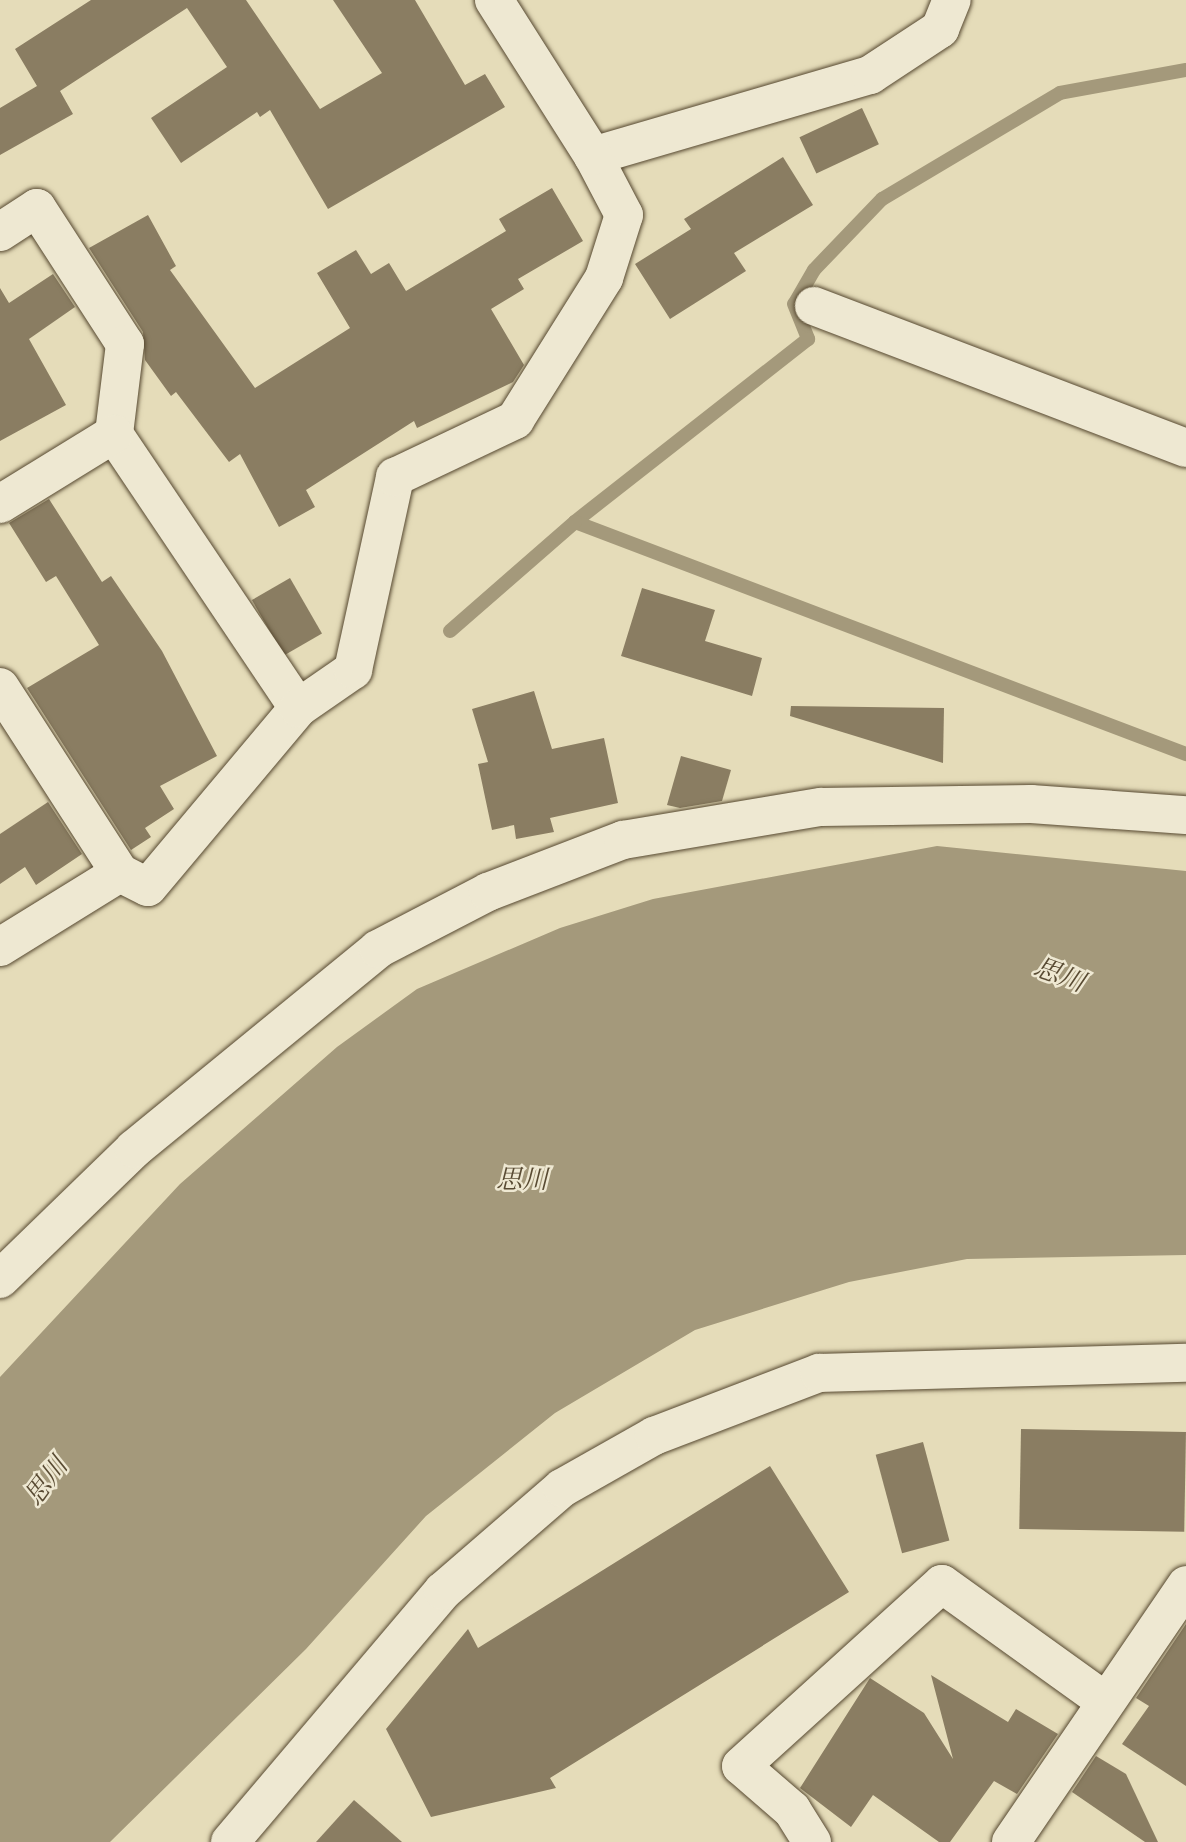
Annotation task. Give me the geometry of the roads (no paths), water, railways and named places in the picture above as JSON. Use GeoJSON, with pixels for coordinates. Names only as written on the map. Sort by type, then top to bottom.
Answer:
{"type":"FeatureCollection","features":[{"type":"Feature","properties":{"kind":"street"},"geometry":{"type":"LineString","coordinates":[[0,687],[120,873],[148,887],[298,708],[353,670],[395,477],[515,419],[604,278],[624,215],[593,156],[494,0]]}},
{"type":"Feature","properties":{"kind":"street"},"geometry":{"type":"LineString","coordinates":[[593,156],[870,75],[940,29],[952,0]]}},
{"type":"Feature","properties":{"kind":"street"},"geometry":{"type":"LineString","coordinates":[[0,232],[37,208],[125,344],[114,434],[298,708]]}},
{"type":"Feature","properties":{"kind":"street"},"geometry":{"type":"LineString","coordinates":[[814,306],[1186,448]]}},
{"type":"Feature","properties":{"kind":"street"},"geometry":{"type":"LineString","coordinates":[[0,504],[114,434]]}},
{"type":"Feature","properties":{"kind":"street"},"geometry":{"type":"LineString","coordinates":[[0,1279],[134,1149],[378,949],[488,892],[623,840],[821,807],[1031,804],[1186,815]]}},
{"type":"Feature","properties":{"kind":"street"},"geometry":{"type":"LineString","coordinates":[[0,947],[120,873]]}},
{"type":"Feature","properties":{"kind":"street"},"geometry":{"type":"LineString","coordinates":[[230,1842],[443,1591],[562,1488],[654,1436],[820,1373],[1186,1363]]}},
{"type":"Feature","properties":{"kind":"street"},"geometry":{"type":"LineString","coordinates":[[812,1842],[792,1810],[741,1766],[942,1584],[1105,1701]]}},
{"type":"Feature","properties":{"kind":"street"},"geometry":{"type":"LineString","coordinates":[[1011,1842],[1186,1585]]}},
{"type":"Feature","properties":{"kind":"water","name":"思川"},"geometry":{"type":"Polygon","coordinates":[[[937,846],[1186,871],[1186,1255],[967,1259],[849,1282],[695,1330],[555,1413],[426,1516],[306,1649],[110,1842],[0,1842],[0,1377],[180,1184],[337,1047],[417,989],[560,928],[653,899],[937,846]]]}},
{"type":"Feature","properties":{"kind":"waterway"},"geometry":{"type":"LineString","coordinates":[[1186,70],[1060,93],[882,199],[814,270],[794,304],[808,339],[575,522],[1186,754]]}},
{"type":"Feature","properties":{"kind":"waterway"},"geometry":{"type":"LineString","coordinates":[[450,631],[575,522]]}}]}
